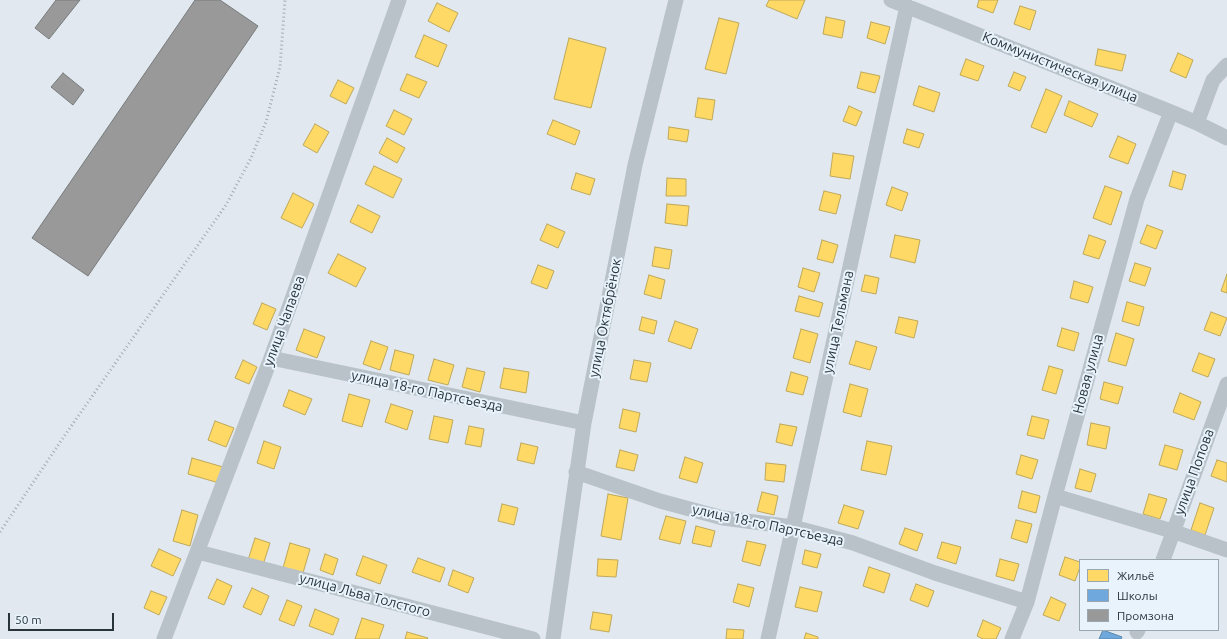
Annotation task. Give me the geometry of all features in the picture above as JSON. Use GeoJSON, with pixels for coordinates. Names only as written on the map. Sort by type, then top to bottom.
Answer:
{"type":"FeatureCollection","features":[{"type":"Feature","properties":{"kind":"street","name":"улица Чапаева"},"geometry":{"type":"LineString","coordinates":[[164,639],[271,358],[399,0]]}},
{"type":"Feature","properties":{"kind":"street","name":"улица Октябрёнок"},"geometry":{"type":"LineString","coordinates":[[553,639],[584,423],[635,165],[676,0]]}},
{"type":"Feature","properties":{"kind":"street","name":"Коммунистическая улица"},"geometry":{"type":"LineString","coordinates":[[891,0],[1171,112],[1227,138]]}},
{"type":"Feature","properties":{"kind":"street","name":"улица Тельмана"},"geometry":{"type":"LineString","coordinates":[[768,639],[794,527],[907,6]]}},
{"type":"Feature","properties":{"kind":"street"},"geometry":{"type":"LineString","coordinates":[[1197,123],[1213,80],[1227,65]]}},
{"type":"Feature","properties":{"kind":"street","name":"Новая улица"},"geometry":{"type":"LineString","coordinates":[[1012,639],[1027,602],[1137,199],[1171,112]]}},
{"type":"Feature","properties":{"kind":"street","name":"улица 18-го Партсъезда"},"geometry":{"type":"LineString","coordinates":[[271,358],[584,423]]}},
{"type":"Feature","properties":{"kind":"street","name":"улица Попова"},"geometry":{"type":"LineString","coordinates":[[1163,559],[1172,531],[1227,384]]}},
{"type":"Feature","properties":{"kind":"street","name":"улица 18-го Партсъезда"},"geometry":{"type":"LineString","coordinates":[[576,472],[660,501],[723,518],[794,527],[853,543],[935,573],[1027,602]]}},
{"type":"Feature","properties":{"kind":"street"},"geometry":{"type":"LineString","coordinates":[[1055,496],[1172,531],[1227,550]]}},
{"type":"Feature","properties":{"kind":"street","name":"улица Льва Толстого"},"geometry":{"type":"LineString","coordinates":[[198,552],[533,639]]}},
{"type":"Feature","properties":{"kind":"building: Жильё"},"geometry":{"type":"Polygon","coordinates":[[[769,0],[805,0],[797,19],[766,6],[769,0]]]}},
{"type":"Feature","properties":{"kind":"building: Жильё"},"geometry":{"type":"Polygon","coordinates":[[[979,0],[998,0],[993,13],[977,7],[979,0]]]}},
{"type":"Feature","properties":{"kind":"building: Жильё"},"geometry":{"type":"Polygon","coordinates":[[[437,3],[458,13],[449,32],[428,21],[437,3]]]}},
{"type":"Feature","properties":{"kind":"building: Жильё"},"geometry":{"type":"Polygon","coordinates":[[[1020,6],[1036,11],[1030,30],[1014,24],[1020,6]]]}},
{"type":"Feature","properties":{"kind":"building: Жильё"},"geometry":{"type":"Polygon","coordinates":[[[826,17],[845,21],[842,38],[823,34],[826,17]]]}},
{"type":"Feature","properties":{"kind":"building: Жильё"},"geometry":{"type":"Polygon","coordinates":[[[719,18],[739,23],[726,74],[705,69],[719,18]]]}},
{"type":"Feature","properties":{"kind":"building: Жильё"},"geometry":{"type":"Polygon","coordinates":[[[871,22],[890,27],[885,44],[867,38],[871,22]]]}},
{"type":"Feature","properties":{"kind":"building: Жильё"},"geometry":{"type":"Polygon","coordinates":[[[424,35],[447,45],[438,67],[415,57],[424,35]]]}},
{"type":"Feature","properties":{"kind":"building: Жильё"},"geometry":{"type":"Polygon","coordinates":[[[569,38],[606,48],[591,108],[554,99],[569,38]]]}},
{"type":"Feature","properties":{"kind":"building: Жильё"},"geometry":{"type":"Polygon","coordinates":[[[1098,49],[1126,55],[1122,71],[1095,65],[1098,49]]]}},
{"type":"Feature","properties":{"kind":"building: Жильё"},"geometry":{"type":"Polygon","coordinates":[[[1178,53],[1193,60],[1186,78],[1170,71],[1178,53]]]}},
{"type":"Feature","properties":{"kind":"building: Жильё"},"geometry":{"type":"Polygon","coordinates":[[[966,59],[984,66],[978,81],[960,75],[966,59]]]}},
{"type":"Feature","properties":{"kind":"building: Жильё"},"geometry":{"type":"Polygon","coordinates":[[[861,72],[880,76],[875,93],[857,88],[861,72]]]}},
{"type":"Feature","properties":{"kind":"building: Жильё"},"geometry":{"type":"Polygon","coordinates":[[[1014,72],[1026,77],[1020,91],[1008,86],[1014,72]]]}},
{"type":"Feature","properties":{"kind":"building: Жильё"},"geometry":{"type":"Polygon","coordinates":[[[407,74],[427,82],[419,98],[400,90],[407,74]]]}},
{"type":"Feature","properties":{"kind":"building: Жильё"},"geometry":{"type":"Polygon","coordinates":[[[338,80],[354,88],[346,104],[330,96],[338,80]]]}},
{"type":"Feature","properties":{"kind":"building: Жильё"},"geometry":{"type":"Polygon","coordinates":[[[919,86],[940,93],[934,112],[913,105],[919,86]]]}},
{"type":"Feature","properties":{"kind":"building: Жильё"},"geometry":{"type":"Polygon","coordinates":[[[1046,89],[1062,96],[1046,133],[1031,127],[1046,89]]]}},
{"type":"Feature","properties":{"kind":"building: Жильё"},"geometry":{"type":"Polygon","coordinates":[[[698,98],[715,100],[712,120],[695,117],[698,98]]]}},
{"type":"Feature","properties":{"kind":"building: Жильё"},"geometry":{"type":"Polygon","coordinates":[[[1069,101],[1098,114],[1092,127],[1064,115],[1069,101]]]}},
{"type":"Feature","properties":{"kind":"building: Жильё"},"geometry":{"type":"Polygon","coordinates":[[[849,106],[862,112],[856,126],[843,121],[849,106]]]}},
{"type":"Feature","properties":{"kind":"building: Жильё"},"geometry":{"type":"Polygon","coordinates":[[[394,110],[412,119],[404,135],[386,126],[394,110]]]}},
{"type":"Feature","properties":{"kind":"building: Жильё"},"geometry":{"type":"Polygon","coordinates":[[[553,120],[580,131],[575,145],[547,134],[553,120]]]}},
{"type":"Feature","properties":{"kind":"building: Жильё"},"geometry":{"type":"Polygon","coordinates":[[[315,124],[329,132],[317,153],[303,145],[315,124]]]}},
{"type":"Feature","properties":{"kind":"building: Жильё"},"geometry":{"type":"Polygon","coordinates":[[[669,127],[689,130],[687,142],[668,139],[669,127]]]}},
{"type":"Feature","properties":{"kind":"building: Жильё"},"geometry":{"type":"Polygon","coordinates":[[[907,129],[924,134],[919,148],[903,143],[907,129]]]}},
{"type":"Feature","properties":{"kind":"building: Жильё"},"geometry":{"type":"Polygon","coordinates":[[[1118,136],[1136,144],[1128,164],[1109,157],[1118,136]]]}},
{"type":"Feature","properties":{"kind":"building: Жильё"},"geometry":{"type":"Polygon","coordinates":[[[387,138],[405,148],[397,163],[379,153],[387,138]]]}},
{"type":"Feature","properties":{"kind":"building: Жильё"},"geometry":{"type":"Polygon","coordinates":[[[833,153],[854,156],[850,179],[830,176],[833,153]]]}},
{"type":"Feature","properties":{"kind":"building: Жильё"},"geometry":{"type":"Polygon","coordinates":[[[374,166],[402,179],[393,198],[365,184],[374,166]]]}},
{"type":"Feature","properties":{"kind":"building: Жильё"},"geometry":{"type":"Polygon","coordinates":[[[1173,171],[1186,175],[1182,190],[1169,186],[1173,171]]]}},
{"type":"Feature","properties":{"kind":"building: Жильё"},"geometry":{"type":"Polygon","coordinates":[[[576,173],[595,179],[590,195],[571,189],[576,173]]]}},
{"type":"Feature","properties":{"kind":"building: Жильё"},"geometry":{"type":"Polygon","coordinates":[[[667,178],[686,179],[686,196],[666,196],[667,178]]]}},
{"type":"Feature","properties":{"kind":"building: Жильё"},"geometry":{"type":"Polygon","coordinates":[[[1105,186],[1122,192],[1111,225],[1093,218],[1105,186]]]}},
{"type":"Feature","properties":{"kind":"building: Жильё"},"geometry":{"type":"Polygon","coordinates":[[[892,187],[908,193],[902,211],[886,205],[892,187]]]}},
{"type":"Feature","properties":{"kind":"building: Жильё"},"geometry":{"type":"Polygon","coordinates":[[[824,191],[841,195],[836,214],[819,210],[824,191]]]}},
{"type":"Feature","properties":{"kind":"building: Жильё"},"geometry":{"type":"Polygon","coordinates":[[[293,193],[314,204],[302,228],[281,218],[293,193]]]}},
{"type":"Feature","properties":{"kind":"building: Жильё"},"geometry":{"type":"Polygon","coordinates":[[[667,204],[689,206],[687,226],[665,223],[667,204]]]}},
{"type":"Feature","properties":{"kind":"building: Жильё"},"geometry":{"type":"Polygon","coordinates":[[[358,205],[380,216],[372,233],[350,222],[358,205]]]}},
{"type":"Feature","properties":{"kind":"building: Жильё"},"geometry":{"type":"Polygon","coordinates":[[[547,224],[565,232],[558,248],[540,240],[547,224]]]}},
{"type":"Feature","properties":{"kind":"building: Жильё"},"geometry":{"type":"Polygon","coordinates":[[[1147,225],[1163,231],[1156,249],[1140,243],[1147,225]]]}},
{"type":"Feature","properties":{"kind":"building: Жильё"},"geometry":{"type":"Polygon","coordinates":[[[895,235],[920,240],[915,263],[890,257],[895,235]]]}},
{"type":"Feature","properties":{"kind":"building: Жильё"},"geometry":{"type":"Polygon","coordinates":[[[1089,235],[1106,241],[1099,259],[1083,254],[1089,235]]]}},
{"type":"Feature","properties":{"kind":"building: Жильё"},"geometry":{"type":"Polygon","coordinates":[[[822,240],[838,245],[833,263],[817,259],[822,240]]]}},
{"type":"Feature","properties":{"kind":"building: Жильё"},"geometry":{"type":"Polygon","coordinates":[[[655,247],[672,250],[669,269],[652,266],[655,247]]]}},
{"type":"Feature","properties":{"kind":"building: Жильё"},"geometry":{"type":"Polygon","coordinates":[[[338,254],[366,268],[356,287],[328,273],[338,254]]]}},
{"type":"Feature","properties":{"kind":"building: Жильё"},"geometry":{"type":"Polygon","coordinates":[[[1135,263],[1151,268],[1145,286],[1129,281],[1135,263]]]}},
{"type":"Feature","properties":{"kind":"building: Жильё"},"geometry":{"type":"Polygon","coordinates":[[[538,265],[554,271],[547,289],[531,283],[538,265]]]}},
{"type":"Feature","properties":{"kind":"building: Жильё"},"geometry":{"type":"Polygon","coordinates":[[[803,268],[820,273],[814,292],[798,287],[803,268]]]}},
{"type":"Feature","properties":{"kind":"building: Жильё"},"geometry":{"type":"Polygon","coordinates":[[[1227,274],[1227,293],[1221,291],[1227,274]]]}},
{"type":"Feature","properties":{"kind":"building: Жильё"},"geometry":{"type":"Polygon","coordinates":[[[649,275],[665,280],[661,299],[644,294],[649,275]]]}},
{"type":"Feature","properties":{"kind":"building: Жильё"},"geometry":{"type":"Polygon","coordinates":[[[865,275],[879,278],[876,294],[861,291],[865,275]]]}},
{"type":"Feature","properties":{"kind":"building: Жильё"},"geometry":{"type":"Polygon","coordinates":[[[1074,281],[1093,287],[1088,303],[1070,298],[1074,281]]]}},
{"type":"Feature","properties":{"kind":"building: Жильё"},"geometry":{"type":"Polygon","coordinates":[[[799,296],[823,303],[819,317],[795,311],[799,296]]]}},
{"type":"Feature","properties":{"kind":"building: Жильё"},"geometry":{"type":"Polygon","coordinates":[[[1127,302],[1144,307],[1139,326],[1122,321],[1127,302]]]}},
{"type":"Feature","properties":{"kind":"building: Жильё"},"geometry":{"type":"Polygon","coordinates":[[[262,303],[276,309],[267,330],[253,324],[262,303]]]}},
{"type":"Feature","properties":{"kind":"building: Жильё"},"geometry":{"type":"Polygon","coordinates":[[[1211,312],[1227,318],[1220,336],[1204,330],[1211,312]]]}},
{"type":"Feature","properties":{"kind":"building: Жильё"},"geometry":{"type":"Polygon","coordinates":[[[642,317],[657,321],[654,334],[639,330],[642,317]]]}},
{"type":"Feature","properties":{"kind":"building: Жильё"},"geometry":{"type":"Polygon","coordinates":[[[899,317],[918,321],[914,338],[895,333],[899,317]]]}},
{"type":"Feature","properties":{"kind":"building: Жильё"},"geometry":{"type":"Polygon","coordinates":[[[675,321],[698,329],[691,349],[668,341],[675,321]]]}},
{"type":"Feature","properties":{"kind":"building: Жильё"},"geometry":{"type":"Polygon","coordinates":[[[1062,328],[1079,333],[1074,351],[1057,346],[1062,328]]]}},
{"type":"Feature","properties":{"kind":"building: Жильё"},"geometry":{"type":"Polygon","coordinates":[[[304,329],[325,337],[317,358],[296,350],[304,329]]]}},
{"type":"Feature","properties":{"kind":"building: Жильё"},"geometry":{"type":"Polygon","coordinates":[[[801,329],[818,334],[810,363],[793,358],[801,329]]]}},
{"type":"Feature","properties":{"kind":"building: Жильё"},"geometry":{"type":"Polygon","coordinates":[[[1116,333],[1134,339],[1126,366],[1108,361],[1116,333]]]}},
{"type":"Feature","properties":{"kind":"building: Жильё"},"geometry":{"type":"Polygon","coordinates":[[[371,341],[388,347],[380,370],[363,364],[371,341]]]}},
{"type":"Feature","properties":{"kind":"building: Жильё"},"geometry":{"type":"Polygon","coordinates":[[[856,341],[877,347],[870,370],[849,364],[856,341]]]}},
{"type":"Feature","properties":{"kind":"building: Жильё"},"geometry":{"type":"Polygon","coordinates":[[[395,350],[414,355],[409,375],[390,370],[395,350]]]}},
{"type":"Feature","properties":{"kind":"building: Жильё"},"geometry":{"type":"Polygon","coordinates":[[[1199,353],[1215,359],[1208,377],[1192,371],[1199,353]]]}},
{"type":"Feature","properties":{"kind":"building: Жильё"},"geometry":{"type":"Polygon","coordinates":[[[434,359],[454,365],[448,385],[428,380],[434,359]]]}},
{"type":"Feature","properties":{"kind":"building: Жильё"},"geometry":{"type":"Polygon","coordinates":[[[243,360],[257,367],[249,384],[235,378],[243,360]]]}},
{"type":"Feature","properties":{"kind":"building: Жильё"},"geometry":{"type":"Polygon","coordinates":[[[634,360],[651,363],[647,382],[630,379],[634,360]]]}},
{"type":"Feature","properties":{"kind":"building: Жильё"},"geometry":{"type":"Polygon","coordinates":[[[1049,366],[1063,370],[1056,394],[1042,390],[1049,366]]]}},
{"type":"Feature","properties":{"kind":"building: Жильё"},"geometry":{"type":"Polygon","coordinates":[[[467,368],[485,372],[480,392],[462,387],[467,368]]]}},
{"type":"Feature","properties":{"kind":"building: Жильё"},"geometry":{"type":"Polygon","coordinates":[[[504,368],[529,372],[526,393],[500,388],[504,368]]]}},
{"type":"Feature","properties":{"kind":"building: Жильё"},"geometry":{"type":"Polygon","coordinates":[[[791,372],[808,377],[803,395],[786,391],[791,372]]]}},
{"type":"Feature","properties":{"kind":"building: Жильё"},"geometry":{"type":"Polygon","coordinates":[[[1104,382],[1123,387],[1118,404],[1100,399],[1104,382]]]}},
{"type":"Feature","properties":{"kind":"building: Жильё"},"geometry":{"type":"Polygon","coordinates":[[[850,384],[868,389],[861,417],[843,412],[850,384]]]}},
{"type":"Feature","properties":{"kind":"building: Жильё"},"geometry":{"type":"Polygon","coordinates":[[[289,390],[312,399],[305,415],[283,406],[289,390]]]}},
{"type":"Feature","properties":{"kind":"building: Жильё"},"geometry":{"type":"Polygon","coordinates":[[[1180,393],[1201,402],[1194,420],[1173,412],[1180,393]]]}},
{"type":"Feature","properties":{"kind":"building: Жильё"},"geometry":{"type":"Polygon","coordinates":[[[349,394],[370,400],[362,427],[342,421],[349,394]]]}},
{"type":"Feature","properties":{"kind":"building: Жильё"},"geometry":{"type":"Polygon","coordinates":[[[391,404],[413,411],[407,430],[385,422],[391,404]]]}},
{"type":"Feature","properties":{"kind":"building: Жильё"},"geometry":{"type":"Polygon","coordinates":[[[623,409],[640,413],[636,432],[619,428],[623,409]]]}},
{"type":"Feature","properties":{"kind":"building: Жильё"},"geometry":{"type":"Polygon","coordinates":[[[434,416],[453,420],[448,443],[429,439],[434,416]]]}},
{"type":"Feature","properties":{"kind":"building: Жильё"},"geometry":{"type":"Polygon","coordinates":[[[1032,416],[1049,420],[1044,439],[1027,435],[1032,416]]]}},
{"type":"Feature","properties":{"kind":"building: Жильё"},"geometry":{"type":"Polygon","coordinates":[[[215,421],[234,428],[226,447],[208,440],[215,421]]]}},
{"type":"Feature","properties":{"kind":"building: Жильё"},"geometry":{"type":"Polygon","coordinates":[[[1091,423],[1110,427],[1106,449],[1087,445],[1091,423]]]}},
{"type":"Feature","properties":{"kind":"building: Жильё"},"geometry":{"type":"Polygon","coordinates":[[[780,424],[797,427],[792,446],[776,442],[780,424]]]}},
{"type":"Feature","properties":{"kind":"building: Жильё"},"geometry":{"type":"Polygon","coordinates":[[[469,426],[484,429],[481,447],[465,444],[469,426]]]}},
{"type":"Feature","properties":{"kind":"building: Жильё"},"geometry":{"type":"Polygon","coordinates":[[[264,441],[281,447],[274,469],[257,463],[264,441]]]}},
{"type":"Feature","properties":{"kind":"building: Жильё"},"geometry":{"type":"Polygon","coordinates":[[[867,441],[892,446],[886,475],[861,470],[867,441]]]}},
{"type":"Feature","properties":{"kind":"building: Жильё"},"geometry":{"type":"Polygon","coordinates":[[[521,443],[538,447],[534,464],[517,460],[521,443]]]}},
{"type":"Feature","properties":{"kind":"building: Жильё"},"geometry":{"type":"Polygon","coordinates":[[[1165,445],[1183,450],[1177,470],[1159,465],[1165,445]]]}},
{"type":"Feature","properties":{"kind":"building: Жильё"},"geometry":{"type":"Polygon","coordinates":[[[620,450],[638,455],[634,471],[616,467],[620,450]]]}},
{"type":"Feature","properties":{"kind":"building: Жильё"},"geometry":{"type":"Polygon","coordinates":[[[1021,455],[1038,460],[1032,479],[1016,474],[1021,455]]]}},
{"type":"Feature","properties":{"kind":"building: Жильё"},"geometry":{"type":"Polygon","coordinates":[[[685,457],[703,463],[697,483],[679,478],[685,457]]]}},
{"type":"Feature","properties":{"kind":"building: Жильё"},"geometry":{"type":"Polygon","coordinates":[[[192,458],[223,467],[219,483],[188,474],[192,458]]]}},
{"type":"Feature","properties":{"kind":"building: Жильё"},"geometry":{"type":"Polygon","coordinates":[[[1217,460],[1227,463],[1227,482],[1211,476],[1217,460]]]}},
{"type":"Feature","properties":{"kind":"building: Жильё"},"geometry":{"type":"Polygon","coordinates":[[[766,463],[786,465],[784,482],[765,480],[766,463]]]}},
{"type":"Feature","properties":{"kind":"building: Жильё"},"geometry":{"type":"Polygon","coordinates":[[[1080,469],[1096,474],[1091,492],[1075,488],[1080,469]]]}},
{"type":"Feature","properties":{"kind":"building: Жильё"},"geometry":{"type":"Polygon","coordinates":[[[1022,491],[1040,496],[1036,513],[1018,508],[1022,491]]]}},
{"type":"Feature","properties":{"kind":"building: Жильё"},"geometry":{"type":"Polygon","coordinates":[[[762,492],[778,496],[774,515],[757,511],[762,492]]]}},
{"type":"Feature","properties":{"kind":"building: Жильё"},"geometry":{"type":"Polygon","coordinates":[[[608,494],[628,498],[621,540],[601,536],[608,494]]]}},
{"type":"Feature","properties":{"kind":"building: Жильё"},"geometry":{"type":"Polygon","coordinates":[[[1149,494],[1167,499],[1160,519],[1143,514],[1149,494]]]}},
{"type":"Feature","properties":{"kind":"building: Жильё"},"geometry":{"type":"Polygon","coordinates":[[[1200,503],[1214,508],[1205,535],[1191,530],[1200,503]]]}},
{"type":"Feature","properties":{"kind":"building: Жильё"},"geometry":{"type":"Polygon","coordinates":[[[502,504],[518,508],[514,525],[498,521],[502,504]]]}},
{"type":"Feature","properties":{"kind":"building: Жильё"},"geometry":{"type":"Polygon","coordinates":[[[844,505],[864,511],[858,529],[838,523],[844,505]]]}},
{"type":"Feature","properties":{"kind":"building: Жильё"},"geometry":{"type":"Polygon","coordinates":[[[182,510],[198,515],[190,546],[173,541],[182,510]]]}},
{"type":"Feature","properties":{"kind":"building: Жильё"},"geometry":{"type":"Polygon","coordinates":[[[666,516],[686,521],[680,544],[659,539],[666,516]]]}},
{"type":"Feature","properties":{"kind":"building: Жильё"},"geometry":{"type":"Polygon","coordinates":[[[1016,520],[1032,524],[1027,543],[1011,538],[1016,520]]]}},
{"type":"Feature","properties":{"kind":"building: Жильё"},"geometry":{"type":"Polygon","coordinates":[[[696,526],[715,531],[711,547],[692,543],[696,526]]]}},
{"type":"Feature","properties":{"kind":"building: Жильё"},"geometry":{"type":"Polygon","coordinates":[[[905,528],[923,534],[917,551],[899,544],[905,528]]]}},
{"type":"Feature","properties":{"kind":"building: Жильё"},"geometry":{"type":"Polygon","coordinates":[[[255,538],[270,543],[263,565],[248,560],[255,538]]]}},
{"type":"Feature","properties":{"kind":"building: Жильё"},"geometry":{"type":"Polygon","coordinates":[[[747,541],[766,545],[760,566],[742,561],[747,541]]]}},
{"type":"Feature","properties":{"kind":"building: Жильё"},"geometry":{"type":"Polygon","coordinates":[[[942,542],[961,547],[956,564],[937,558],[942,542]]]}},
{"type":"Feature","properties":{"kind":"building: Жильё"},"geometry":{"type":"Polygon","coordinates":[[[290,543],[310,549],[303,573],[283,568],[290,543]]]}},
{"type":"Feature","properties":{"kind":"building: Жильё"},"geometry":{"type":"Polygon","coordinates":[[[159,549],[181,559],[173,576],[151,566],[159,549]]]}},
{"type":"Feature","properties":{"kind":"building: Жильё"},"geometry":{"type":"Polygon","coordinates":[[[805,550],[821,554],[817,568],[802,564],[805,550]]]}},
{"type":"Feature","properties":{"kind":"building: Жильё"},"geometry":{"type":"Polygon","coordinates":[[[325,554],[338,559],[333,575],[320,570],[325,554]]]}},
{"type":"Feature","properties":{"kind":"building: Жильё"},"geometry":{"type":"Polygon","coordinates":[[[363,556],[387,565],[380,584],[356,575],[363,556]]]}},
{"type":"Feature","properties":{"kind":"building: Жильё"},"geometry":{"type":"Polygon","coordinates":[[[1065,557],[1079,562],[1079,570],[1075,581],[1059,575],[1065,557]]]}},
{"type":"Feature","properties":{"kind":"building: Жильё"},"geometry":{"type":"Polygon","coordinates":[[[418,558],[445,568],[440,582],[412,572],[418,558]]]}},
{"type":"Feature","properties":{"kind":"building: Жильё"},"geometry":{"type":"Polygon","coordinates":[[[598,559],[618,560],[616,577],[597,576],[598,559]]]}},
{"type":"Feature","properties":{"kind":"building: Жильё"},"geometry":{"type":"Polygon","coordinates":[[[1000,559],[1019,564],[1014,581],[996,576],[1000,559]]]}},
{"type":"Feature","properties":{"kind":"building: Жильё"},"geometry":{"type":"Polygon","coordinates":[[[869,567],[890,574],[884,593],[863,586],[869,567]]]}},
{"type":"Feature","properties":{"kind":"building: Жильё"},"geometry":{"type":"Polygon","coordinates":[[[453,570],[474,578],[468,593],[448,585],[453,570]]]}},
{"type":"Feature","properties":{"kind":"building: Жильё"},"geometry":{"type":"Polygon","coordinates":[[[217,579],[232,586],[224,605],[208,598],[217,579]]]}},
{"type":"Feature","properties":{"kind":"building: Жильё"},"geometry":{"type":"Polygon","coordinates":[[[738,584],[754,588],[749,607],[733,602],[738,584]]]}},
{"type":"Feature","properties":{"kind":"building: Жильё"},"geometry":{"type":"Polygon","coordinates":[[[916,584],[934,591],[928,607],[910,600],[916,584]]]}},
{"type":"Feature","properties":{"kind":"building: Жильё"},"geometry":{"type":"Polygon","coordinates":[[[800,587],[822,592],[817,612],[795,607],[800,587]]]}},
{"type":"Feature","properties":{"kind":"building: Жильё"},"geometry":{"type":"Polygon","coordinates":[[[252,588],[269,596],[261,615],[243,607],[252,588]]]}},
{"type":"Feature","properties":{"kind":"building: Жильё"},"geometry":{"type":"Polygon","coordinates":[[[151,591],[167,597],[159,615],[144,608],[151,591]]]}},
{"type":"Feature","properties":{"kind":"building: Жильё"},"geometry":{"type":"Polygon","coordinates":[[[1051,597],[1066,604],[1059,621],[1043,615],[1051,597]]]}},
{"type":"Feature","properties":{"kind":"building: Жильё"},"geometry":{"type":"Polygon","coordinates":[[[287,600],[302,606],[294,626],[279,620],[287,600]]]}},
{"type":"Feature","properties":{"kind":"building: Жильё"},"geometry":{"type":"Polygon","coordinates":[[[315,609],[339,619],[333,635],[309,626],[315,609]]]}},
{"type":"Feature","properties":{"kind":"building: Жильё"},"geometry":{"type":"Polygon","coordinates":[[[593,612],[612,615],[609,632],[590,629],[593,612]]]}},
{"type":"Feature","properties":{"kind":"building: Жильё"},"geometry":{"type":"Polygon","coordinates":[[[362,618],[384,625],[379,639],[355,639],[362,618]]]}},
{"type":"Feature","properties":{"kind":"building: Жильё"},"geometry":{"type":"Polygon","coordinates":[[[983,620],[1001,628],[996,639],[983,639],[977,636],[983,620]]]}},
{"type":"Feature","properties":{"kind":"building: Жильё"},"geometry":{"type":"Polygon","coordinates":[[[727,629],[744,630],[743,639],[726,639],[727,629]]]}},
{"type":"Feature","properties":{"kind":"building: Жильё"},"geometry":{"type":"Polygon","coordinates":[[[407,632],[428,638],[405,639],[407,632]]]}},
{"type":"Feature","properties":{"kind":"building: Жильё"},"geometry":{"type":"Polygon","coordinates":[[[806,633],[818,637],[818,639],[804,639],[806,633]]]}},
{"type":"Feature","properties":{"kind":"building: Школы"},"geometry":{"type":"Polygon","coordinates":[[[1103,631],[1122,637],[1121,639],[1099,639],[1103,631]]]}},
{"type":"Feature","properties":{"kind":"building: Промзона"},"geometry":{"type":"Polygon","coordinates":[[[56,0],[80,0],[49,39],[35,28],[56,0]]]}},
{"type":"Feature","properties":{"kind":"building: Промзона"},"geometry":{"type":"Polygon","coordinates":[[[195,0],[220,0],[258,26],[88,276],[32,238],[195,0]]]}},
{"type":"Feature","properties":{"kind":"building: Промзона"},"geometry":{"type":"Polygon","coordinates":[[[63,73],[84,90],[73,105],[51,87],[63,73]]]}},
{"type":"Feature","properties":{"kind":"railway"},"geometry":{"type":"LineString","coordinates":[[0,532],[65,435],[226,205],[251,158],[266,122],[280,67],[285,0]]}}]}
